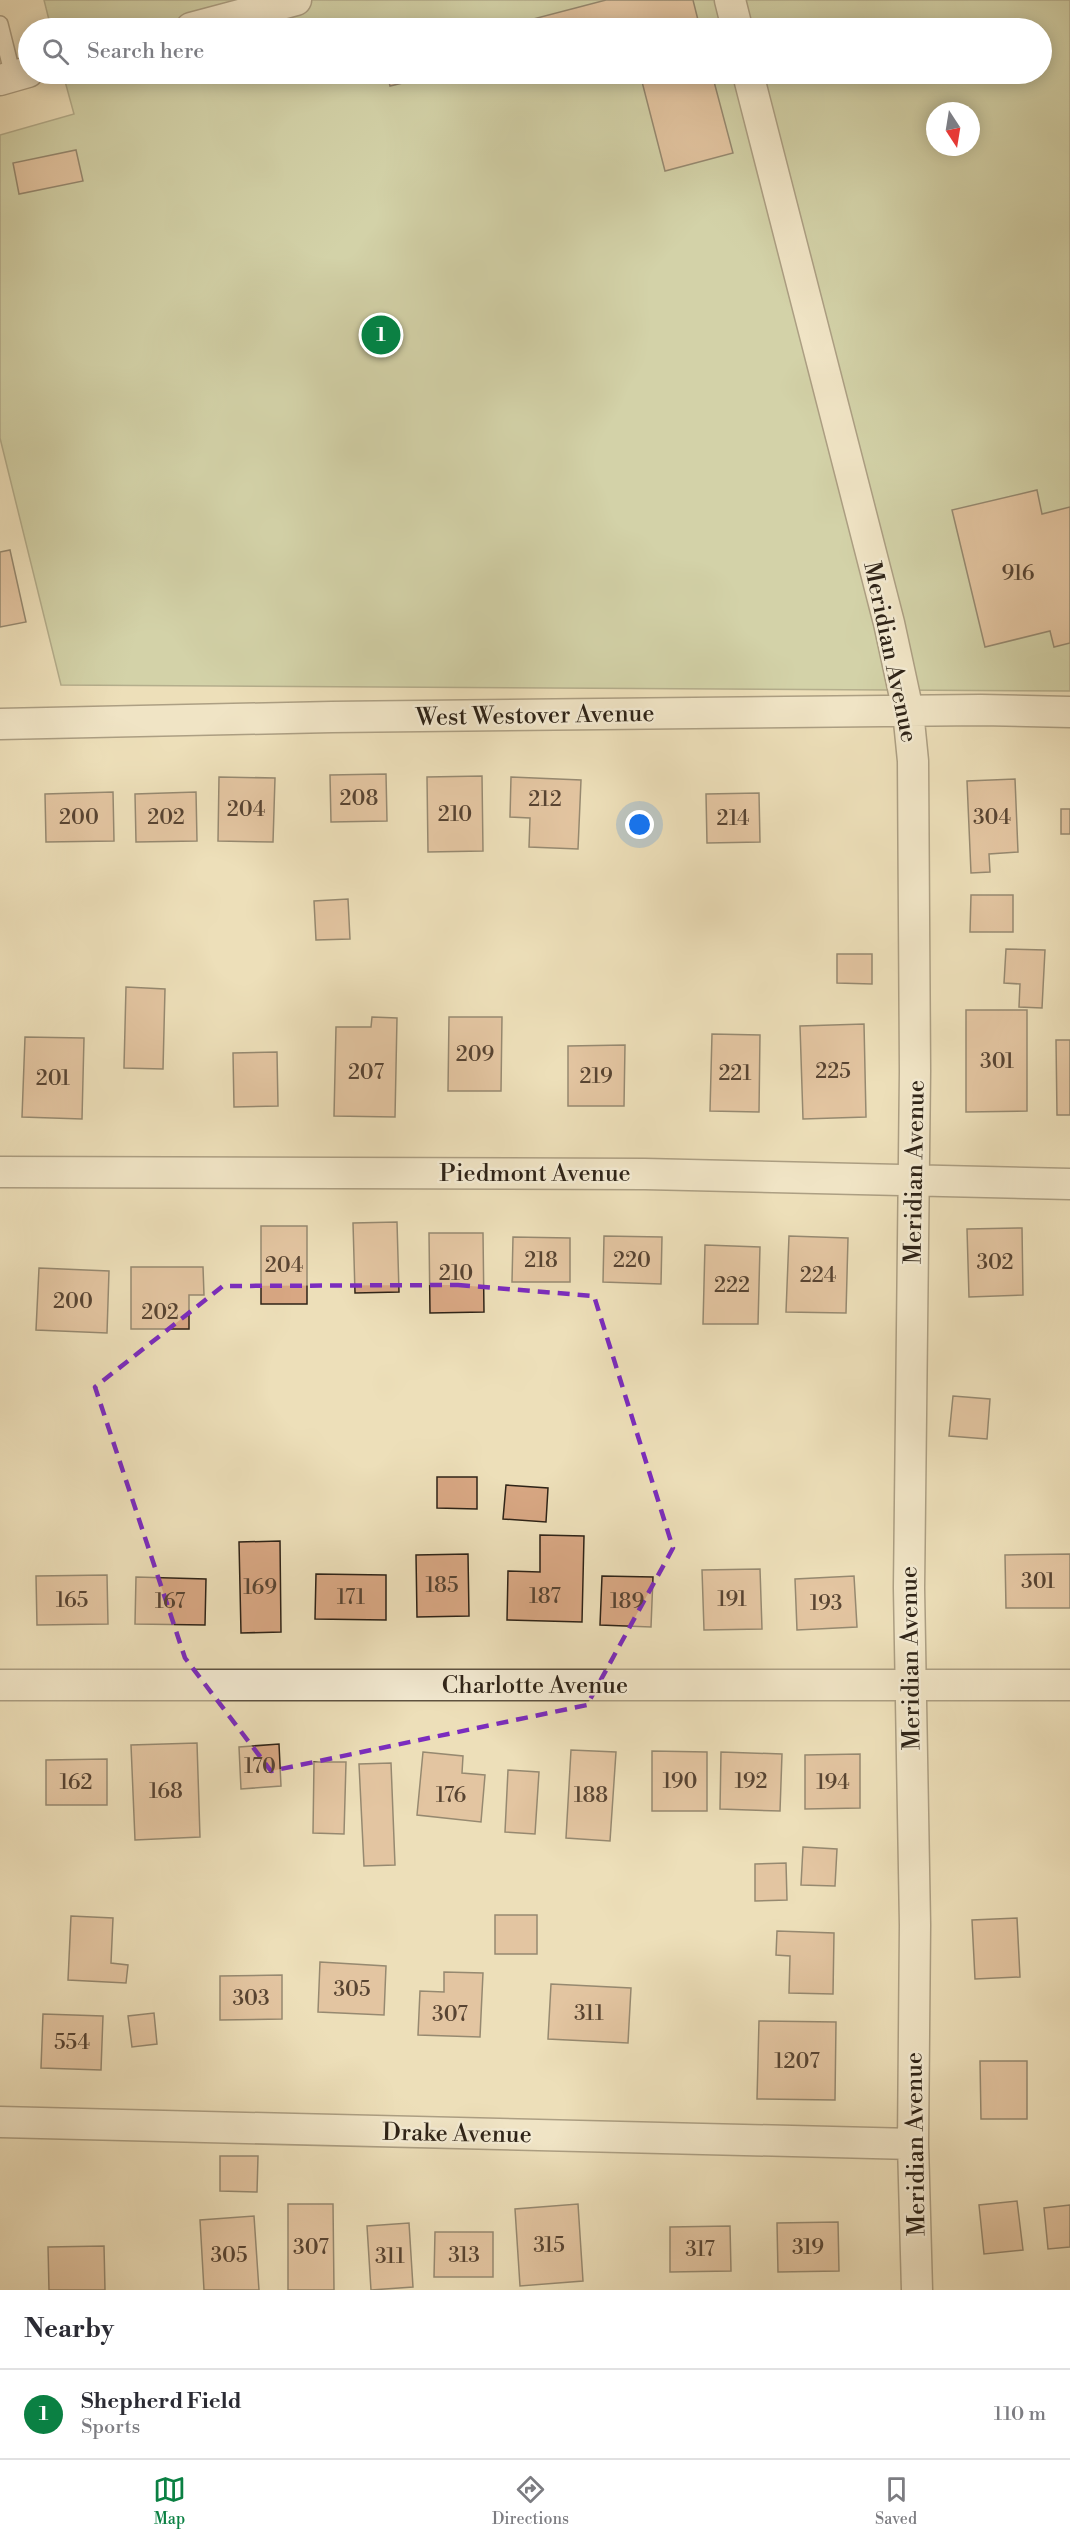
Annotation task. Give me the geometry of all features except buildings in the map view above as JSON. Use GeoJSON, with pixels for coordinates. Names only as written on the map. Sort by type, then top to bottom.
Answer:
{"type":"FeatureCollection","features":[{"type":"Feature","properties":{"kind":"street"},"geometry":{"type":"LineString","coordinates":[[228,18],[296,0]]}},
{"type":"Feature","properties":{"kind":"street"},"geometry":{"type":"LineString","coordinates":[[730,0],[734,18]]}},
{"type":"Feature","properties":{"kind":"street","name":"Meridian Avenue"},"geometry":{"type":"LineString","coordinates":[[751,84],[889,623],[908,711],[913,761],[914,1180],[909,1588],[915,1926],[913,2144],[917,2290]]}},
{"type":"Feature","properties":{"kind":"street","name":"West Westover Avenue"},"geometry":{"type":"LineString","coordinates":[[0,724],[332,717],[908,711],[1070,712]]}},
{"type":"Feature","properties":{"kind":"street","name":"Piedmont Avenue"},"geometry":{"type":"LineString","coordinates":[[0,1172],[622,1174],[1070,1184]]}},
{"type":"Feature","properties":{"kind":"street","name":"Charlotte Avenue"},"geometry":{"type":"LineString","coordinates":[[0,1685],[1070,1685]]}},
{"type":"Feature","properties":{"kind":"street","name":"Drake Avenue"},"geometry":{"type":"LineString","coordinates":[[0,2122],[913,2144]]}},
{"type":"Feature","properties":{"kind":"lane"},"geometry":{"type":"LineString","coordinates":[[0,24],[14,76]]}},
{"type":"Feature","properties":{"kind":"highlighted area"},"geometry":{"type":"Polygon","coordinates":[[[458,1285],[594,1296],[673,1548],[587,1705],[271,1771],[185,1658],[95,1387],[223,1286],[458,1285]]]}},
{"type":"Feature","properties":{"kind":"green space"},"geometry":{"type":"Polygon","coordinates":[[[44,0],[1070,0],[1070,691],[61,685],[0,438],[0,135],[74,114],[66,84],[1052,84],[1052,18],[48,18],[44,0]]]}},
{"type":"Feature","properties":{"kind":"place","name":"Shepherd Field"},"geometry":{"type":"Point","coordinates":[381,335]}}]}
